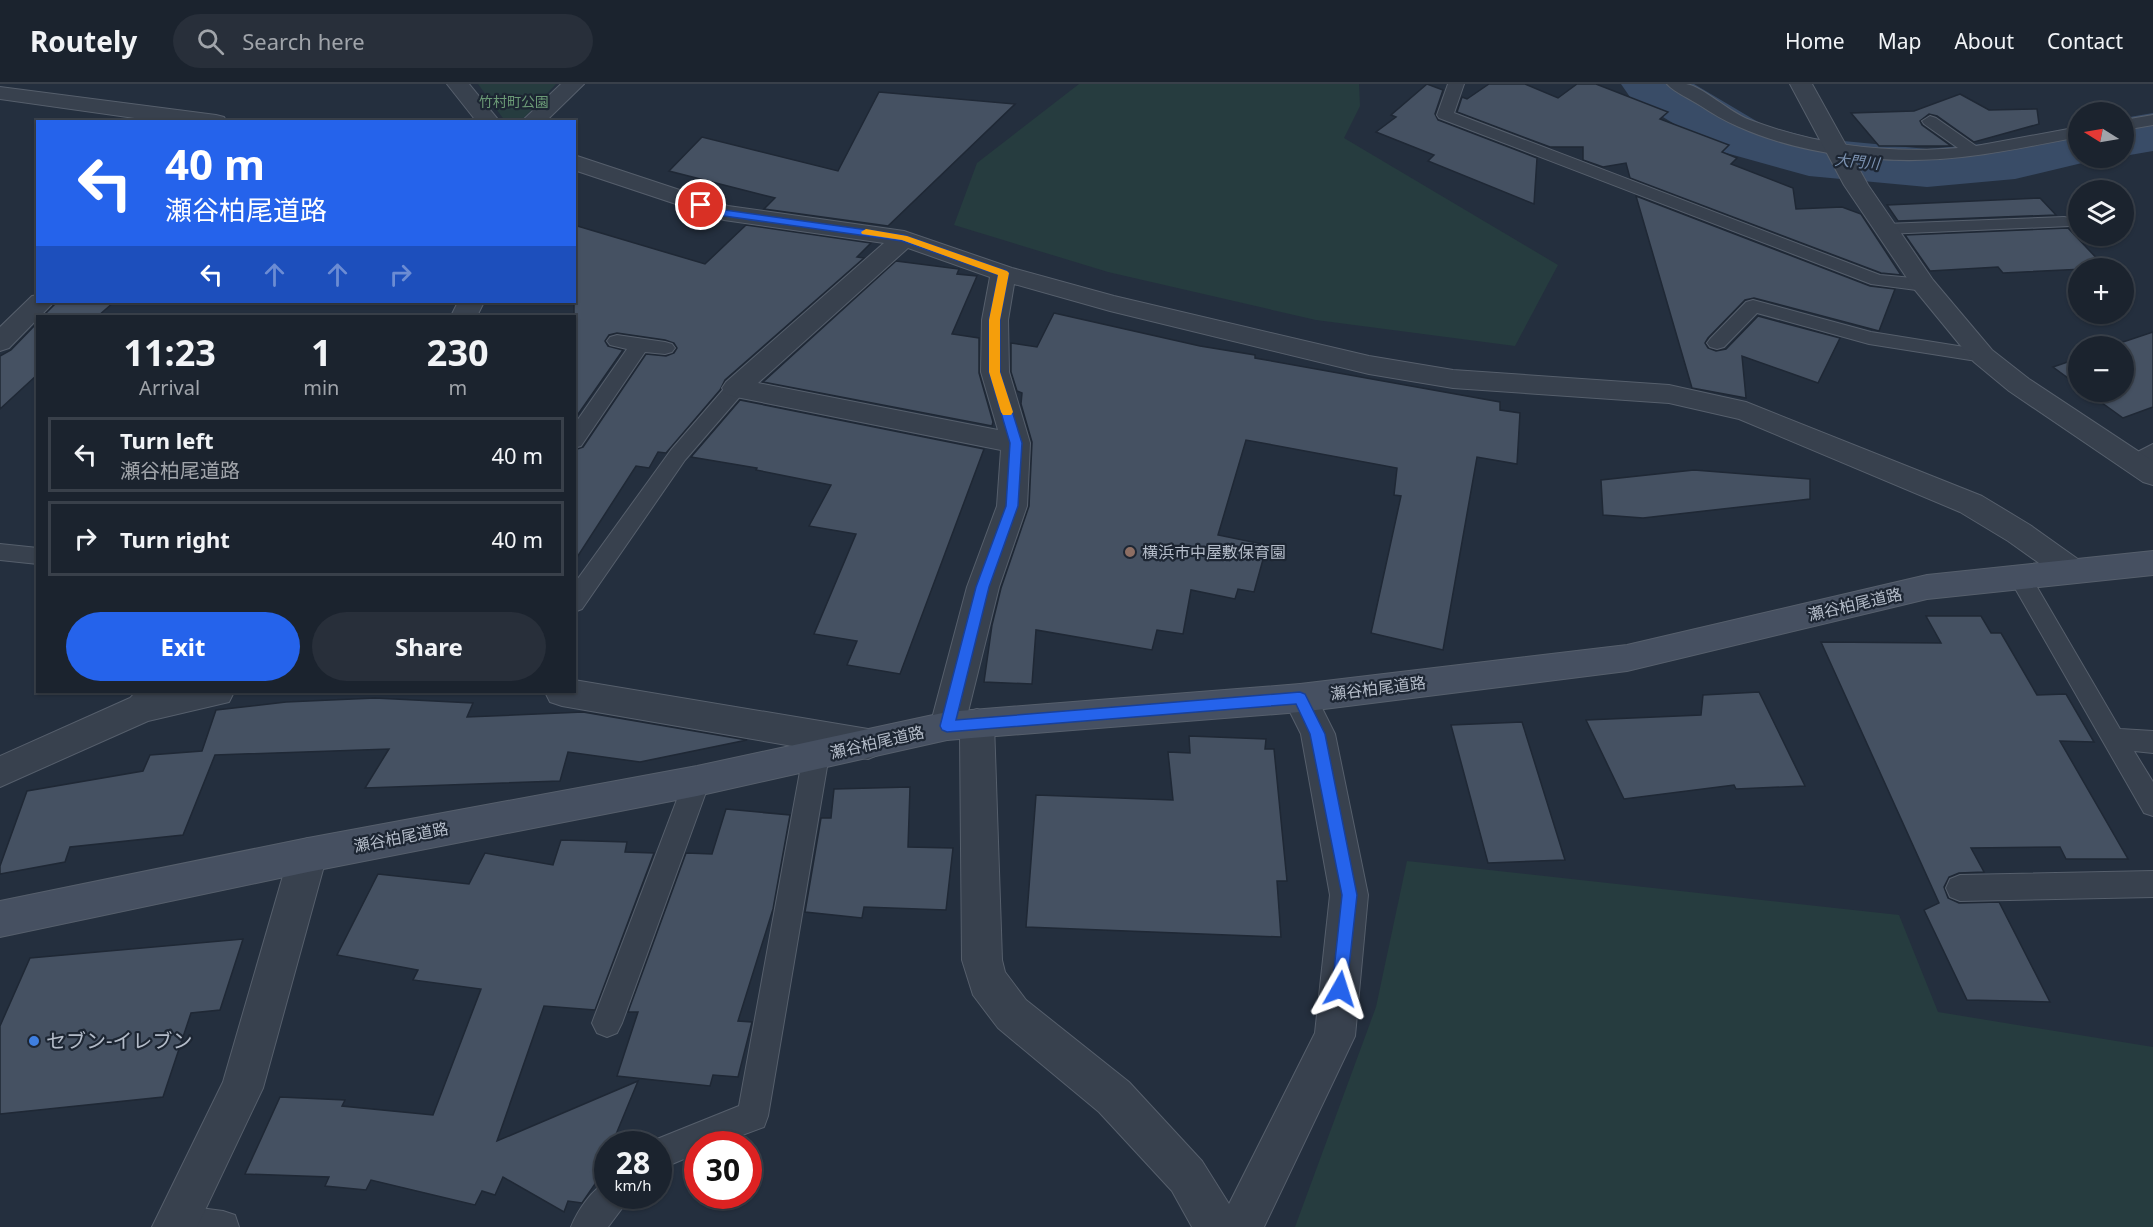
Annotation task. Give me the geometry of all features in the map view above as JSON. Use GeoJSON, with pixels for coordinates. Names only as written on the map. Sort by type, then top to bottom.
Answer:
{"type":"FeatureCollection","features":[{"type":"Feature","properties":{"kind":"main road","name":"瀬谷柏尾道路"},"geometry":{"type":"LineString","coordinates":[[0,919],[308,855],[698,781],[962,725],[1300,698],[1627,658],[1927,587],[2153,563]]}},
{"type":"Feature","properties":{"kind":"street"},"geometry":{"type":"LineString","coordinates":[[458,84],[487,120]]}},
{"type":"Feature","properties":{"kind":"street"},"geometry":{"type":"LineString","coordinates":[[534,120],[573,84]]}},
{"type":"Feature","properties":{"kind":"street"},"geometry":{"type":"LineString","coordinates":[[1801,84],[1840,157],[1885,229],[1924,285],[1983,356],[2019,385],[2146,463]]}},
{"type":"Feature","properties":{"kind":"street"},"geometry":{"type":"LineString","coordinates":[[0,93],[201,120]]}},
{"type":"Feature","properties":{"kind":"street"},"geometry":{"type":"LineString","coordinates":[[576,163],[724,213],[904,238],[1003,273],[1110,303],[1369,365],[1453,379],[1669,394],[1746,411],[1971,504],[2019,533],[2071,570]]}},
{"type":"Feature","properties":{"kind":"street"},"geometry":{"type":"LineString","coordinates":[[736,388],[904,238]]}},
{"type":"Feature","properties":{"kind":"street"},"geometry":{"type":"LineString","coordinates":[[1003,273],[995,320],[995,372],[1016,443],[1012,506],[983,587],[962,725],[982,960],[987,981],[1012,1014],[1114,1097],[1187,1176],[1217,1227]]}},
{"type":"Feature","properties":{"kind":"street"},"geometry":{"type":"LineString","coordinates":[[0,342],[40,303]]}},
{"type":"Feature","properties":{"kind":"street"},"geometry":{"type":"LineString","coordinates":[[736,388],[1016,443]]}},
{"type":"Feature","properties":{"kind":"street"},"geometry":{"type":"LineString","coordinates":[[0,772],[149,700],[208,693]]}},
{"type":"Feature","properties":{"kind":"street"},"geometry":{"type":"LineString","coordinates":[[568,693],[868,744]]}},
{"type":"Feature","properties":{"kind":"street"},"geometry":{"type":"LineString","coordinates":[[1241,1227],[1335,1036],[1349,895],[1318,734],[1300,698]]}},
{"type":"Feature","properties":{"kind":"street"},"geometry":{"type":"LineString","coordinates":[[175,1224],[242,1088],[308,855]]}},
{"type":"Feature","properties":{"kind":"lane"},"geometry":{"type":"LineString","coordinates":[[1456,84],[1445,115],[1877,280],[1924,285]]}},
{"type":"Feature","properties":{"kind":"lane"},"geometry":{"type":"LineString","coordinates":[[1675,84],[1739,122],[1840,157],[1946,153],[2068,134]]}},
{"type":"Feature","properties":{"kind":"lane"},"geometry":{"type":"LineString","coordinates":[[2134,123],[2153,120]]}},
{"type":"Feature","properties":{"kind":"lane"},"geometry":{"type":"LineString","coordinates":[[1930,121],[1972,150]]}},
{"type":"Feature","properties":{"kind":"lane"},"geometry":{"type":"LineString","coordinates":[[1885,229],[2064,222]]}},
{"type":"Feature","properties":{"kind":"lane"},"geometry":{"type":"LineString","coordinates":[[1717,343],[1753,306],[1869,338],[1983,356]]}},
{"type":"Feature","properties":{"kind":"lane"},"geometry":{"type":"LineString","coordinates":[[617,342],[665,348]]}},
{"type":"Feature","properties":{"kind":"lane"},"geometry":{"type":"LineString","coordinates":[[576,438],[640,345]]}},
{"type":"Feature","properties":{"kind":"lane"},"geometry":{"type":"LineString","coordinates":[[576,600],[678,455],[736,388]]}},
{"type":"Feature","properties":{"kind":"lane"},"geometry":{"type":"LineString","coordinates":[[0,552],[36,556]]}},
{"type":"Feature","properties":{"kind":"lane"},"geometry":{"type":"LineString","coordinates":[[2019,576],[2112,739],[2153,805]]}},
{"type":"Feature","properties":{"kind":"lane"},"geometry":{"type":"LineString","coordinates":[[2112,739],[2153,742]]}},
{"type":"Feature","properties":{"kind":"lane"},"geometry":{"type":"LineString","coordinates":[[672,1148],[753,1116],[816,755]]}},
{"type":"Feature","properties":{"kind":"lane"},"geometry":{"type":"LineString","coordinates":[[607,1023],[698,781]]}},
{"type":"Feature","properties":{"kind":"lane"},"geometry":{"type":"LineString","coordinates":[[1960,888],[2153,884]]}},
{"type":"Feature","properties":{"kind":"lane"},"geometry":{"type":"LineString","coordinates":[[587,1227],[602,1209]]}},
{"type":"Feature","properties":{"kind":"lane"},"geometry":{"type":"LineString","coordinates":[[175,1224],[224,1227]]}},
{"type":"Feature","properties":{"kind":"green space","name":"竹村町公園"},"geometry":{"type":"Polygon","coordinates":[[[478,84],[556,84],[522,120],[504,120],[478,84]]]}},
{"type":"Feature","properties":{"kind":"green space"},"geometry":{"type":"Polygon","coordinates":[[[1079,84],[1359,84],[1360,106],[1344,138],[1558,265],[1515,346],[1316,320],[1108,272],[954,225],[977,163],[1079,84]]]}},
{"type":"Feature","properties":{"kind":"green space"},"geometry":{"type":"Polygon","coordinates":[[[1407,861],[1899,915],[1938,1012],[2153,1047],[2153,1227],[1295,1227],[1376,1007],[1407,861]]]}},
{"type":"Feature","properties":{"kind":"building"},"geometry":{"type":"Polygon","coordinates":[[[1427,84],[1443,90],[1435,114],[1438,120],[1537,158],[1534,204],[1428,161],[1434,155],[1376,132],[1396,117],[1391,115],[1427,84]]]}},
{"type":"Feature","properties":{"kind":"building"},"geometry":{"type":"Polygon","coordinates":[[[1489,84],[1525,84],[1558,98],[1577,84],[1596,84],[1668,112],[1660,119],[1729,145],[1722,152],[1737,158],[1731,164],[1793,188],[1796,209],[1842,207],[1861,214],[1901,275],[1881,273],[1630,178],[1626,163],[1603,167],[1583,160],[1583,147],[1550,147],[1457,112],[1462,97],[1467,99],[1489,84]]]}},
{"type":"Feature","properties":{"kind":"building"},"geometry":{"type":"Polygon","coordinates":[[[879,92],[1015,104],[888,226],[764,209],[775,198],[669,171],[702,137],[838,171],[879,92]]]}},
{"type":"Feature","properties":{"kind":"building"},"geometry":{"type":"Polygon","coordinates":[[[1960,94],[1989,110],[2037,109],[2039,124],[1974,142],[1937,116],[1929,114],[1920,121],[1922,125],[1951,146],[1879,146],[1851,113],[1914,111],[1960,94]]]}},
{"type":"Feature","properties":{"kind":"building"},"geometry":{"type":"Polygon","coordinates":[[[1636,196],[1870,286],[1895,289],[1879,331],[1754,298],[1745,300],[1708,338],[1705,343],[1708,348],[1716,351],[1726,349],[1758,316],[1840,338],[1818,383],[1742,356],[1746,398],[1692,388],[1636,196]]]}},
{"type":"Feature","properties":{"kind":"building"},"geometry":{"type":"Polygon","coordinates":[[[2040,198],[2056,215],[1898,221],[1887,205],[2040,198]]]}},
{"type":"Feature","properties":{"kind":"building"},"geometry":{"type":"Polygon","coordinates":[[[746,225],[871,243],[857,257],[864,258],[725,380],[720,390],[666,453],[658,452],[649,468],[636,466],[576,559],[576,449],[583,447],[646,354],[666,356],[674,353],[677,348],[674,343],[665,340],[617,333],[609,335],[605,341],[608,346],[623,350],[576,417],[576,315],[574,315],[576,226],[705,264],[746,225]]]}},
{"type":"Feature","properties":{"kind":"building"},"geometry":{"type":"Polygon","coordinates":[[[2068,228],[2068,246],[2085,246],[2096,258],[2068,258],[2068,270],[2003,273],[1998,267],[1930,271],[1905,235],[2068,228]]]}},
{"type":"Feature","properties":{"kind":"building"},"geometry":{"type":"Polygon","coordinates":[[[896,261],[959,269],[957,274],[977,276],[952,334],[979,338],[979,373],[993,422],[992,426],[763,382],[896,261]]]}},
{"type":"Feature","properties":{"kind":"building"},"geometry":{"type":"Polygon","coordinates":[[[56,303],[113,303],[99,315],[44,315],[56,303]]]}},
{"type":"Feature","properties":{"kind":"building"},"geometry":{"type":"Polygon","coordinates":[[[1054,313],[1200,346],[1255,355],[1255,358],[1500,402],[1500,410],[1520,413],[1517,464],[1477,457],[1443,650],[1371,633],[1401,496],[1394,495],[1397,468],[1246,440],[1218,535],[1267,545],[1254,592],[1238,589],[1235,599],[1191,590],[1183,634],[1157,630],[1152,650],[1036,630],[1032,684],[984,682],[992,625],[1001,588],[1029,506],[1032,442],[1021,404],[1022,393],[1017,391],[1011,372],[1011,343],[1037,347],[1054,313]]]}},
{"type":"Feature","properties":{"kind":"building"},"geometry":{"type":"Polygon","coordinates":[[[36,324],[36,376],[0,409],[0,356],[11,350],[36,324]]]}},
{"type":"Feature","properties":{"kind":"building"},"geometry":{"type":"Polygon","coordinates":[[[2153,332],[2153,407],[2123,418],[2101,402],[2134,402],[2134,338],[2153,332]]]}},
{"type":"Feature","properties":{"kind":"building"},"geometry":{"type":"Polygon","coordinates":[[[2068,362],[2068,378],[2053,367],[2068,362]]]}},
{"type":"Feature","properties":{"kind":"building"},"geometry":{"type":"Polygon","coordinates":[[[740,400],[984,449],[900,674],[847,665],[857,641],[814,634],[856,534],[809,526],[831,485],[756,470],[757,468],[691,457],[740,400]]]}},
{"type":"Feature","properties":{"kind":"building"},"geometry":{"type":"Polygon","coordinates":[[[1694,470],[1810,479],[1810,499],[1643,518],[1603,515],[1601,480],[1694,470]]]}},
{"type":"Feature","properties":{"kind":"building"},"geometry":{"type":"Polygon","coordinates":[[[1926,616],[1981,616],[1991,633],[2001,633],[2037,695],[2066,694],[2094,742],[2060,741],[2128,859],[2066,859],[2060,847],[1971,848],[1984,872],[1959,873],[1949,877],[1944,887],[1948,898],[1959,903],[1999,902],[2050,1002],[1967,1000],[1924,910],[1939,903],[1821,642],[1941,643],[1926,616]]]}},
{"type":"Feature","properties":{"kind":"building"},"geometry":{"type":"Polygon","coordinates":[[[1759,692],[1805,786],[1736,789],[1734,785],[1624,799],[1586,720],[1701,715],[1703,695],[1759,692]]]}},
{"type":"Feature","properties":{"kind":"building"},"geometry":{"type":"Polygon","coordinates":[[[375,698],[473,703],[467,717],[583,712],[747,740],[640,762],[568,752],[560,781],[365,788],[389,749],[215,755],[183,835],[70,847],[65,862],[0,874],[0,866],[27,791],[143,771],[150,755],[202,751],[216,710],[286,702],[375,698]]]}},
{"type":"Feature","properties":{"kind":"building"},"geometry":{"type":"Polygon","coordinates":[[[1522,722],[1565,860],[1488,863],[1451,725],[1522,722]]]}},
{"type":"Feature","properties":{"kind":"building"},"geometry":{"type":"Polygon","coordinates":[[[1189,736],[1266,739],[1265,749],[1274,749],[1287,881],[1277,881],[1281,937],[1026,927],[1036,795],[1173,800],[1168,752],[1190,753],[1189,736]]]}},
{"type":"Feature","properties":{"kind":"building"},"geometry":{"type":"Polygon","coordinates":[[[910,787],[908,847],[953,848],[946,910],[864,907],[862,918],[805,912],[821,818],[831,818],[834,789],[910,787]]]}},
{"type":"Feature","properties":{"kind":"building"},"geometry":{"type":"Polygon","coordinates":[[[726,809],[790,815],[773,909],[738,1021],[752,1022],[738,1077],[713,1075],[710,1086],[617,1076],[638,1012],[628,1012],[686,853],[712,854],[726,809]]]}},
{"type":"Feature","properties":{"kind":"building"},"geometry":{"type":"Polygon","coordinates":[[[561,840],[627,842],[625,852],[654,853],[595,1010],[544,1006],[497,1141],[638,1081],[617,1131],[594,1131],[594,1185],[582,1203],[568,1201],[564,1212],[503,1177],[495,1195],[482,1191],[475,1205],[371,1180],[366,1190],[325,1186],[329,1177],[245,1174],[280,1097],[345,1100],[342,1106],[433,1115],[481,989],[413,980],[418,970],[337,955],[378,874],[469,884],[485,853],[553,865],[561,840]]]}},
{"type":"Feature","properties":{"kind":"building"},"geometry":{"type":"Polygon","coordinates":[[[243,939],[220,1010],[191,1013],[163,1097],[0,1114],[0,1026],[30,958],[243,939]]]}},
{"type":"Feature","properties":{"kind":"waterway","name":"大門川"},"geometry":{"type":"LineString","coordinates":[[1651,84],[1741,138],[1809,157],[1927,168],[2015,160],[2068,148]]}},
{"type":"Feature","properties":{"kind":"waterway","name":"大門川"},"geometry":{"type":"LineString","coordinates":[[2134,135],[2153,132]]}},
{"type":"Feature","properties":{"kind":"slow traffic"},"geometry":{"type":"LineString","coordinates":[[866,232],[904,238],[1003,273],[995,320],[995,372],[1007,412]]}},
{"type":"Feature","properties":{"kind":"place","name":"横浜市中屋敷保育園"},"geometry":{"type":"Point","coordinates":[1130,552]}},
{"type":"Feature","properties":{"kind":"place","name":"セブン-イレブン"},"geometry":{"type":"Point","coordinates":[34,1041]}},
{"type":"Feature","properties":{"kind":"route"},"geometry":{"type":"LineString","coordinates":[[701,205],[724,213],[904,238],[1003,273],[995,320],[995,372],[1016,443],[1012,506],[983,587],[947,726],[1300,698],[1318,734],[1349,895],[1340,989]]}}]}
